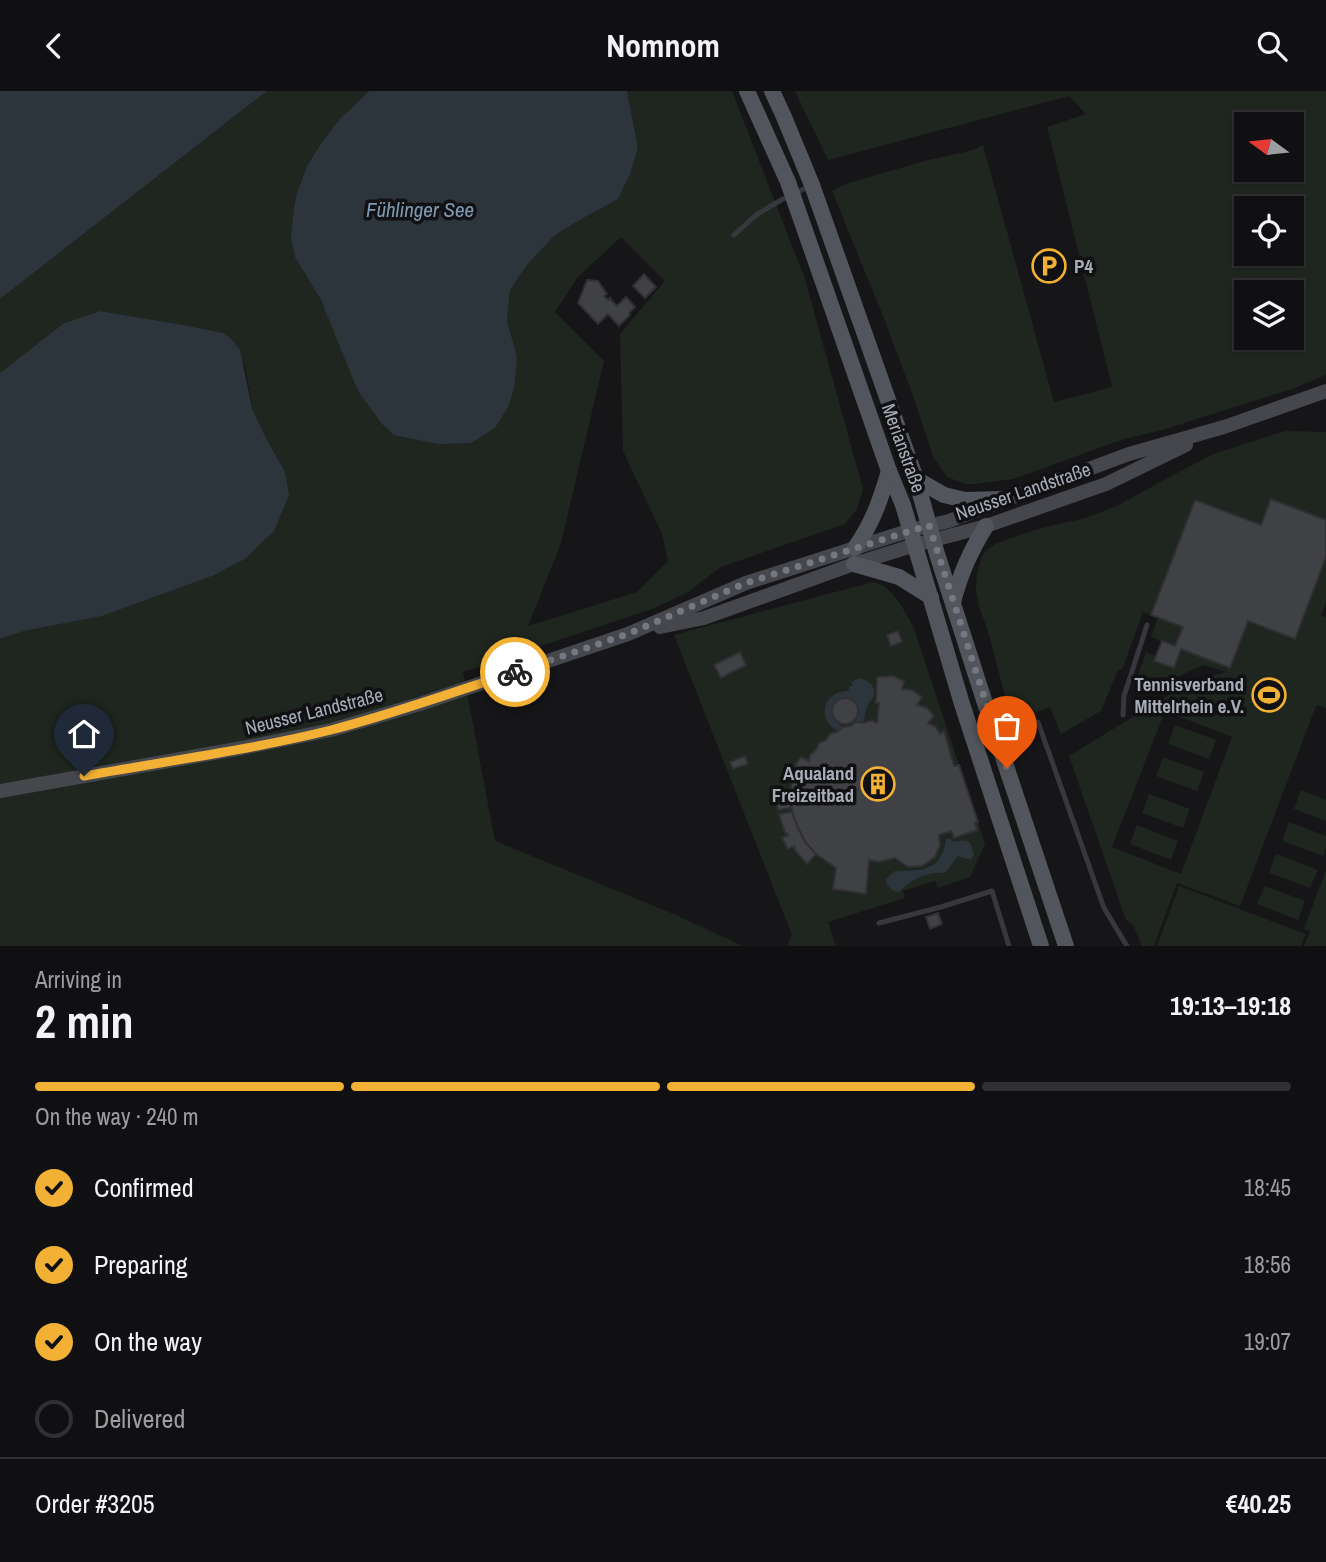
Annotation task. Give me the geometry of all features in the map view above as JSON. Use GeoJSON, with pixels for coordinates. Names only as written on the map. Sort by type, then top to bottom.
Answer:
{"type":"FeatureCollection","features":[{"type":"Feature","properties":{"kind":"main road","name":"Merianstraße"},"geometry":{"type":"LineString","coordinates":[[747,91],[788,182],[903,505],[962,704],[1041,946]]}},
{"type":"Feature","properties":{"kind":"main road","name":"Merianstraße"},"geometry":{"type":"LineString","coordinates":[[772,91],[812,185],[916,479],[983,697],[1066,946]]}},
{"type":"Feature","properties":{"kind":"main road","name":"Neusser Landstraße"},"geometry":{"type":"LineString","coordinates":[[931,532],[949,521],[1129,454],[1224,427],[1326,391]]}},
{"type":"Feature","properties":{"kind":"main road","name":"Neusser Landstraße"},"geometry":{"type":"LineString","coordinates":[[0,790],[331,730],[420,704],[628,634],[746,583],[854,556],[931,532],[986,526],[1106,484],[1224,427]]}},
{"type":"Feature","properties":{"kind":"main road"},"geometry":{"type":"LineString","coordinates":[[890,471],[876,515],[854,556],[899,577],[931,597]]}},
{"type":"Feature","properties":{"kind":"main road"},"geometry":{"type":"LineString","coordinates":[[916,479],[944,495],[965,500],[1006,499]]}},
{"type":"Feature","properties":{"kind":"main road"},"geometry":{"type":"LineString","coordinates":[[953,602],[970,553],[986,526]]}},
{"type":"Feature","properties":{"kind":"lane"},"geometry":{"type":"LineString","coordinates":[[734,235],[756,215],[812,185]]}},
{"type":"Feature","properties":{"kind":"lane"},"geometry":{"type":"LineString","coordinates":[[1123,715],[1124,696],[1147,625]]}},
{"type":"Feature","properties":{"kind":"lane"},"geometry":{"type":"LineString","coordinates":[[1038,722],[1104,908],[1127,946]]}},
{"type":"Feature","properties":{"kind":"lane"},"geometry":{"type":"LineString","coordinates":[[879,923],[992,891],[1009,946]]}},
{"type":"Feature","properties":{"kind":"shaded area"},"geometry":{"type":"Polygon","coordinates":[[[267,91],[369,91],[330,132],[309,163],[296,198],[292,233],[296,255],[332,323],[358,391],[517,356],[507,321],[510,290],[527,265],[555,235],[583,218],[638,147],[627,91],[732,91],[805,279],[863,489],[857,509],[845,524],[721,567],[688,592],[655,608],[463,672],[495,841],[676,915],[743,946],[0,946],[0,639],[24,631],[102,616],[212,576],[245,559],[285,472],[252,408],[245,366],[224,333],[100,311],[64,323],[0,373],[0,299],[267,91]],[[621,237],[578,277],[555,312],[604,361],[561,543],[528,626],[637,592],[668,561],[662,534],[623,451],[620,334],[665,281],[621,237]]]}},
{"type":"Feature","properties":{"kind":"shaded area"},"geometry":{"type":"Polygon","coordinates":[[[795,91],[1326,91],[1326,375],[1292,389],[1162,430],[1124,439],[1013,479],[965,484],[947,477],[933,457],[883,316],[832,191],[845,184],[970,151],[983,145],[1054,402],[1112,387],[1047,127],[1086,114],[1069,96],[828,160],[795,91]]]}},
{"type":"Feature","properties":{"kind":"shaded area"},"geometry":{"type":"Polygon","coordinates":[[[1285,431],[1326,432],[1326,520],[1271,499],[1261,525],[1195,500],[1151,615],[1143,612],[1122,670],[1118,670],[1101,711],[1061,734],[1050,707],[1010,723],[976,591],[977,572],[987,550],[1017,536],[1082,519],[1117,506],[1216,453],[1285,431]]]}},
{"type":"Feature","properties":{"kind":"shaded area"},"geometry":{"type":"Polygon","coordinates":[[[1326,557],[1326,602],[1321,615],[1326,617],[1326,708],[1317,705],[1314,711],[1240,906],[1177,883],[1154,946],[1142,946],[1133,925],[1126,920],[1069,756],[1172,693],[1201,678],[1227,672],[1203,665],[1146,695],[1150,678],[1138,675],[1146,652],[1156,656],[1154,661],[1173,668],[1181,649],[1230,668],[1248,621],[1295,639],[1326,557]],[[1165,711],[1112,847],[1181,874],[1232,737],[1165,711]]]}},
{"type":"Feature","properties":{"kind":"shaded area"},"geometry":{"type":"Polygon","coordinates":[[[873,582],[892,594],[914,628],[985,844],[970,877],[938,888],[935,881],[903,891],[905,898],[828,922],[836,946],[787,946],[792,935],[674,635],[873,582]]]}},
{"type":"Feature","properties":{"kind":"shaded area"},"geometry":{"type":"Polygon","coordinates":[[[1158,617],[1183,627],[1175,646],[1151,637],[1158,617]]]}},
{"type":"Feature","properties":{"kind":"shaded area"},"geometry":{"type":"Polygon","coordinates":[[[1175,725],[1216,740],[1209,759],[1168,744],[1175,725]]]}},
{"type":"Feature","properties":{"kind":"shaded area"},"geometry":{"type":"Polygon","coordinates":[[[1163,757],[1204,772],[1197,791],[1156,776],[1163,757]]]}},
{"type":"Feature","properties":{"kind":"shaded area"},"geometry":{"type":"Polygon","coordinates":[[[1301,790],[1326,800],[1326,821],[1294,809],[1301,790]]]}},
{"type":"Feature","properties":{"kind":"shaded area"},"geometry":{"type":"Polygon","coordinates":[[[1149,794],[1190,809],[1183,828],[1142,813],[1149,794]]]}},
{"type":"Feature","properties":{"kind":"shaded area"},"geometry":{"type":"Polygon","coordinates":[[[1289,822],[1326,836],[1323,856],[1282,841],[1289,822]]]}},
{"type":"Feature","properties":{"kind":"shaded area"},"geometry":{"type":"Polygon","coordinates":[[[1137,825],[1178,841],[1171,860],[1130,844],[1137,825]]]}},
{"type":"Feature","properties":{"kind":"shaded area"},"geometry":{"type":"Polygon","coordinates":[[[1276,854],[1318,870],[1310,888],[1269,873],[1276,854]]]}},
{"type":"Feature","properties":{"kind":"shaded area"},"geometry":{"type":"Polygon","coordinates":[[[1326,870],[1326,946],[1304,946],[1310,931],[1304,929],[1326,870]]]}},
{"type":"Feature","properties":{"kind":"shaded area"},"geometry":{"type":"Polygon","coordinates":[[[1179,886],[1306,934],[1301,946],[1157,946],[1179,886]]]}},
{"type":"Feature","properties":{"kind":"shaded area"},"geometry":{"type":"Polygon","coordinates":[[[1265,886],[1305,901],[1298,920],[1257,904],[1265,886]]]}},
{"type":"Feature","properties":{"kind":"water"},"geometry":{"type":"Polygon","coordinates":[[[0,91],[267,91],[0,299],[0,91]]]}},
{"type":"Feature","properties":{"kind":"water","name":"Fühlinger See"},"geometry":{"type":"Polygon","coordinates":[[[369,91],[627,91],[638,147],[630,174],[618,199],[555,235],[527,265],[510,290],[507,321],[517,356],[514,389],[508,407],[495,428],[471,443],[439,444],[394,435],[382,424],[358,391],[321,300],[295,257],[291,238],[294,207],[307,166],[340,119],[369,91]]]}},
{"type":"Feature","properties":{"kind":"water"},"geometry":{"type":"Polygon","coordinates":[[[100,311],[224,333],[232,340],[240,350],[252,408],[285,472],[289,495],[274,531],[245,559],[212,576],[102,616],[24,631],[0,639],[0,373],[64,323],[100,311]]]}},
{"type":"Feature","properties":{"kind":"water"},"geometry":{"type":"Polygon","coordinates":[[[859,678],[872,686],[874,697],[867,707],[863,723],[856,722],[859,711],[851,699],[835,702],[832,712],[842,727],[838,731],[827,719],[826,706],[834,695],[850,691],[848,688],[853,685],[851,682],[859,678]]]}},
{"type":"Feature","properties":{"kind":"water"},"geometry":{"type":"Polygon","coordinates":[[[946,839],[968,842],[974,854],[971,860],[958,856],[945,873],[920,877],[899,892],[890,888],[886,879],[895,871],[922,870],[938,861],[946,839]]]}},
{"type":"Feature","properties":{"kind":"building"},"geometry":{"type":"Polygon","coordinates":[[[644,274],[656,287],[645,298],[633,286],[644,274]]]}},
{"type":"Feature","properties":{"kind":"building"},"geometry":{"type":"Polygon","coordinates":[[[587,280],[598,281],[607,294],[604,296],[608,300],[611,297],[617,306],[626,297],[635,307],[619,326],[608,314],[598,324],[578,303],[587,280]]]}},
{"type":"Feature","properties":{"kind":"building"},"geometry":{"type":"Polygon","coordinates":[[[1271,499],[1326,520],[1326,557],[1295,639],[1248,621],[1230,668],[1181,649],[1174,668],[1154,661],[1162,641],[1175,646],[1183,627],[1151,615],[1195,500],[1261,525],[1271,499]]]}},
{"type":"Feature","properties":{"kind":"building"},"geometry":{"type":"Polygon","coordinates":[[[898,631],[902,642],[891,646],[887,635],[898,631]]]}},
{"type":"Feature","properties":{"kind":"building"},"geometry":{"type":"Polygon","coordinates":[[[740,652],[746,665],[721,678],[714,665],[740,652]]]}},
{"type":"Feature","properties":{"kind":"building","name":"Aqualand Freizeitbad"},"geometry":{"type":"Polygon","coordinates":[[[893,676],[904,681],[902,689],[912,690],[922,697],[917,705],[927,708],[934,716],[928,723],[936,727],[940,734],[944,731],[954,766],[959,765],[978,822],[975,823],[977,830],[954,838],[951,831],[939,835],[940,845],[935,857],[922,866],[908,867],[895,858],[879,862],[869,860],[866,894],[833,889],[836,868],[816,854],[805,842],[793,815],[790,795],[793,771],[795,772],[801,757],[809,761],[819,743],[826,740],[830,734],[856,722],[871,720],[877,723],[877,677],[893,676]]]}},
{"type":"Feature","properties":{"kind":"building"},"geometry":{"type":"Polygon","coordinates":[[[845,698],[854,702],[858,711],[854,720],[845,724],[836,720],[832,711],[836,702],[845,698]]]}},
{"type":"Feature","properties":{"kind":"building"},"geometry":{"type":"Polygon","coordinates":[[[745,756],[748,764],[733,769],[730,762],[745,756]]]}},
{"type":"Feature","properties":{"kind":"building"},"geometry":{"type":"Polygon","coordinates":[[[790,795],[791,808],[778,810],[776,797],[790,795]]]}},
{"type":"Feature","properties":{"kind":"building"},"geometry":{"type":"Polygon","coordinates":[[[792,812],[805,842],[816,854],[807,864],[794,846],[788,849],[782,838],[788,835],[779,814],[792,812]]]}},
{"type":"Feature","properties":{"kind":"building"},"geometry":{"type":"Polygon","coordinates":[[[938,913],[942,924],[930,929],[926,917],[938,913]]]}},
{"type":"Feature","properties":{"kind":"way so far"},"geometry":{"type":"LineString","coordinates":[[515,672],[628,634],[746,583],[929,525],[1007,768]]}},
{"type":"Feature","properties":{"kind":"place","name":"P4"},"geometry":{"type":"Point","coordinates":[1049,266]}},
{"type":"Feature","properties":{"kind":"place","name":"Tennisverband Mittelrhein e.V."},"geometry":{"type":"Point","coordinates":[1269,695]}},
{"type":"Feature","properties":{"kind":"place","name":"Aqualand Freizeitbad"},"geometry":{"type":"Point","coordinates":[878,784]}},
{"type":"Feature","properties":{"kind":"route"},"geometry":{"type":"LineString","coordinates":[[84,776],[331,730],[515,672]]}}]}
